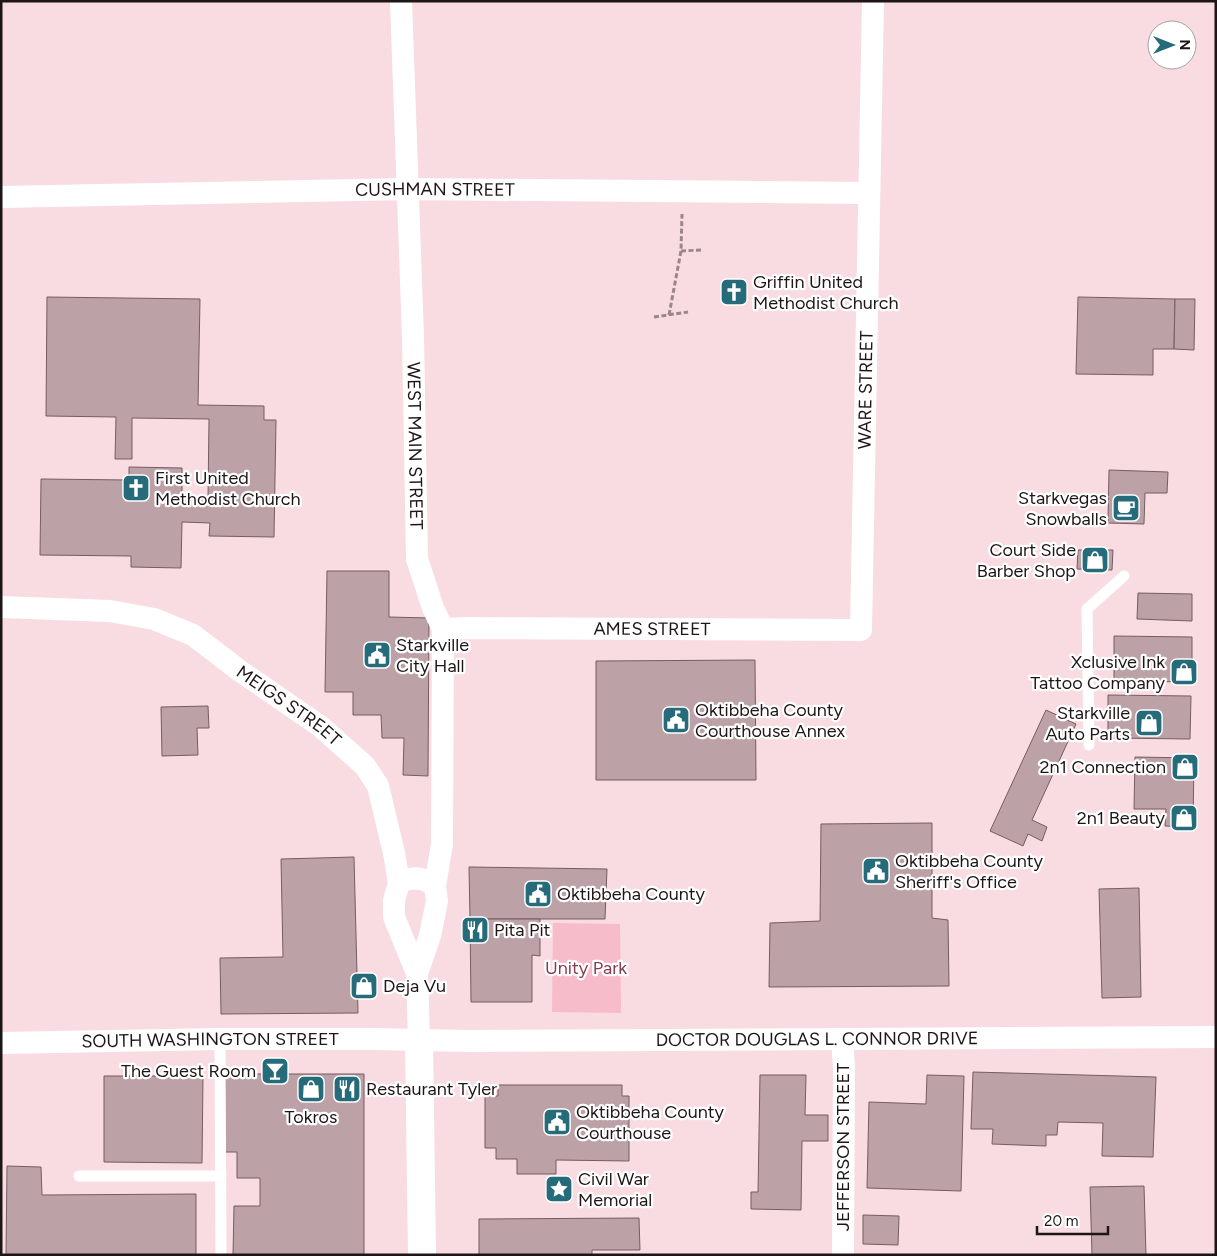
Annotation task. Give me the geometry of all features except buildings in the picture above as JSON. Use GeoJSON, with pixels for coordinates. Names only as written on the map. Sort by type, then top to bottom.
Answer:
{"type":"FeatureCollection","features":[{"type":"Feature","properties":{"kind":"street","name":"WEST MAIN STREET"},"geometry":{"type":"LineString","coordinates":[[401,1],[413,337],[417,559],[433,608],[443,629],[442,844],[435,886],[438,901],[430,936],[417,973],[419,1039]]}},
{"type":"Feature","properties":{"kind":"street","name":"WARE STREET"},"geometry":{"type":"LineString","coordinates":[[861,630],[873,1]]}},
{"type":"Feature","properties":{"kind":"street","name":"CUSHMAN STREET"},"geometry":{"type":"LineString","coordinates":[[1,197],[408,189],[869,193]]}},
{"type":"Feature","properties":{"kind":"street","name":"MEIGS STREET"},"geometry":{"type":"LineString","coordinates":[[1,607],[110,611],[154,619],[193,635],[240,671],[320,726],[365,766],[378,786],[392,843],[399,883],[394,900],[394,917],[417,973]]}},
{"type":"Feature","properties":{"kind":"street","name":"AMES STREET"},"geometry":{"type":"LineString","coordinates":[[443,629],[861,630]]}},
{"type":"Feature","properties":{"kind":"street"},"geometry":{"type":"LineString","coordinates":[[399,883],[407,878],[417,878],[426,880],[435,886]]}},
{"type":"Feature","properties":{"kind":"street","name":"DOCTOR DOUGLAS L. CONNOR DRIVE"},"geometry":{"type":"LineString","coordinates":[[419,1039],[469,1041],[1216,1038]]}},
{"type":"Feature","properties":{"kind":"street","name":"SOUTH WASHINGTON STREET"},"geometry":{"type":"LineString","coordinates":[[1,1043],[220,1039],[419,1039]]}},
{"type":"Feature","properties":{"kind":"street"},"geometry":{"type":"LineString","coordinates":[[419,1039],[422,1255]]}},
{"type":"Feature","properties":{"kind":"street","name":"JEFFERSON STREET"},"geometry":{"type":"LineString","coordinates":[[842,1039],[844,1066],[843,1255]]}},
{"type":"Feature","properties":{"kind":"lane"},"geometry":{"type":"LineString","coordinates":[[1089,745],[1087,609],[1124,576]]}},
{"type":"Feature","properties":{"kind":"lane"},"geometry":{"type":"LineString","coordinates":[[220,1039],[221,1255]]}},
{"type":"Feature","properties":{"kind":"lane"},"geometry":{"type":"LineString","coordinates":[[79,1176],[221,1176]]}},
{"type":"Feature","properties":{"kind":"path"},"geometry":{"type":"LineString","coordinates":[[669,315],[681,251],[682,192]]}},
{"type":"Feature","properties":{"kind":"path"},"geometry":{"type":"LineString","coordinates":[[681,251],[701,250]]}},
{"type":"Feature","properties":{"kind":"path"},"geometry":{"type":"LineString","coordinates":[[654,317],[688,312]]}},
{"type":"Feature","properties":{"kind":"green space","name":"Unity Park"},"geometry":{"type":"Polygon","coordinates":[[[553,923],[620,924],[621,1013],[552,1012],[553,923]]]}},
{"type":"Feature","properties":{"kind":"place","name":"Griffin United Methodist Church"},"geometry":{"type":"Point","coordinates":[734,292]}},
{"type":"Feature","properties":{"kind":"place","name":"First United Methodist Church"},"geometry":{"type":"Point","coordinates":[136,488]}},
{"type":"Feature","properties":{"kind":"place","name":"Starkvegas Snowballs"},"geometry":{"type":"Point","coordinates":[1126,508]}},
{"type":"Feature","properties":{"kind":"place","name":"Court Side Barber Shop"},"geometry":{"type":"Point","coordinates":[1095,560]}},
{"type":"Feature","properties":{"kind":"place","name":"Starkville City Hall"},"geometry":{"type":"Point","coordinates":[377,655]}},
{"type":"Feature","properties":{"kind":"place","name":"Xclusive Ink Tattoo Company"},"geometry":{"type":"Point","coordinates":[1184,672]}},
{"type":"Feature","properties":{"kind":"place","name":"Oktibbeha County Courthouse Annex"},"geometry":{"type":"Point","coordinates":[676,720]}},
{"type":"Feature","properties":{"kind":"place","name":"Starkville Auto Parts"},"geometry":{"type":"Point","coordinates":[1149,723]}},
{"type":"Feature","properties":{"kind":"place","name":"2n1 Connection"},"geometry":{"type":"Point","coordinates":[1185,767]}},
{"type":"Feature","properties":{"kind":"place","name":"2n1 Beauty"},"geometry":{"type":"Point","coordinates":[1184,818]}},
{"type":"Feature","properties":{"kind":"place","name":"Oktibbeha County Sheriff's Office"},"geometry":{"type":"Point","coordinates":[876,871]}},
{"type":"Feature","properties":{"kind":"place","name":"Oktibbeha County"},"geometry":{"type":"Point","coordinates":[538,894]}},
{"type":"Feature","properties":{"kind":"place","name":"Pita Pit"},"geometry":{"type":"Point","coordinates":[475,930]}},
{"type":"Feature","properties":{"kind":"place","name":"Deja Vu"},"geometry":{"type":"Point","coordinates":[364,986]}},
{"type":"Feature","properties":{"kind":"place","name":"The Guest Room"},"geometry":{"type":"Point","coordinates":[275,1071]}},
{"type":"Feature","properties":{"kind":"place","name":"Tokros"},"geometry":{"type":"Point","coordinates":[311,1089]}},
{"type":"Feature","properties":{"kind":"place","name":"Restaurant Tyler"},"geometry":{"type":"Point","coordinates":[347,1089]}},
{"type":"Feature","properties":{"kind":"place","name":"Oktibbeha County Courthouse"},"geometry":{"type":"Point","coordinates":[557,1122]}},
{"type":"Feature","properties":{"kind":"place","name":"Civil War Memorial"},"geometry":{"type":"Point","coordinates":[559,1189]}}]}
